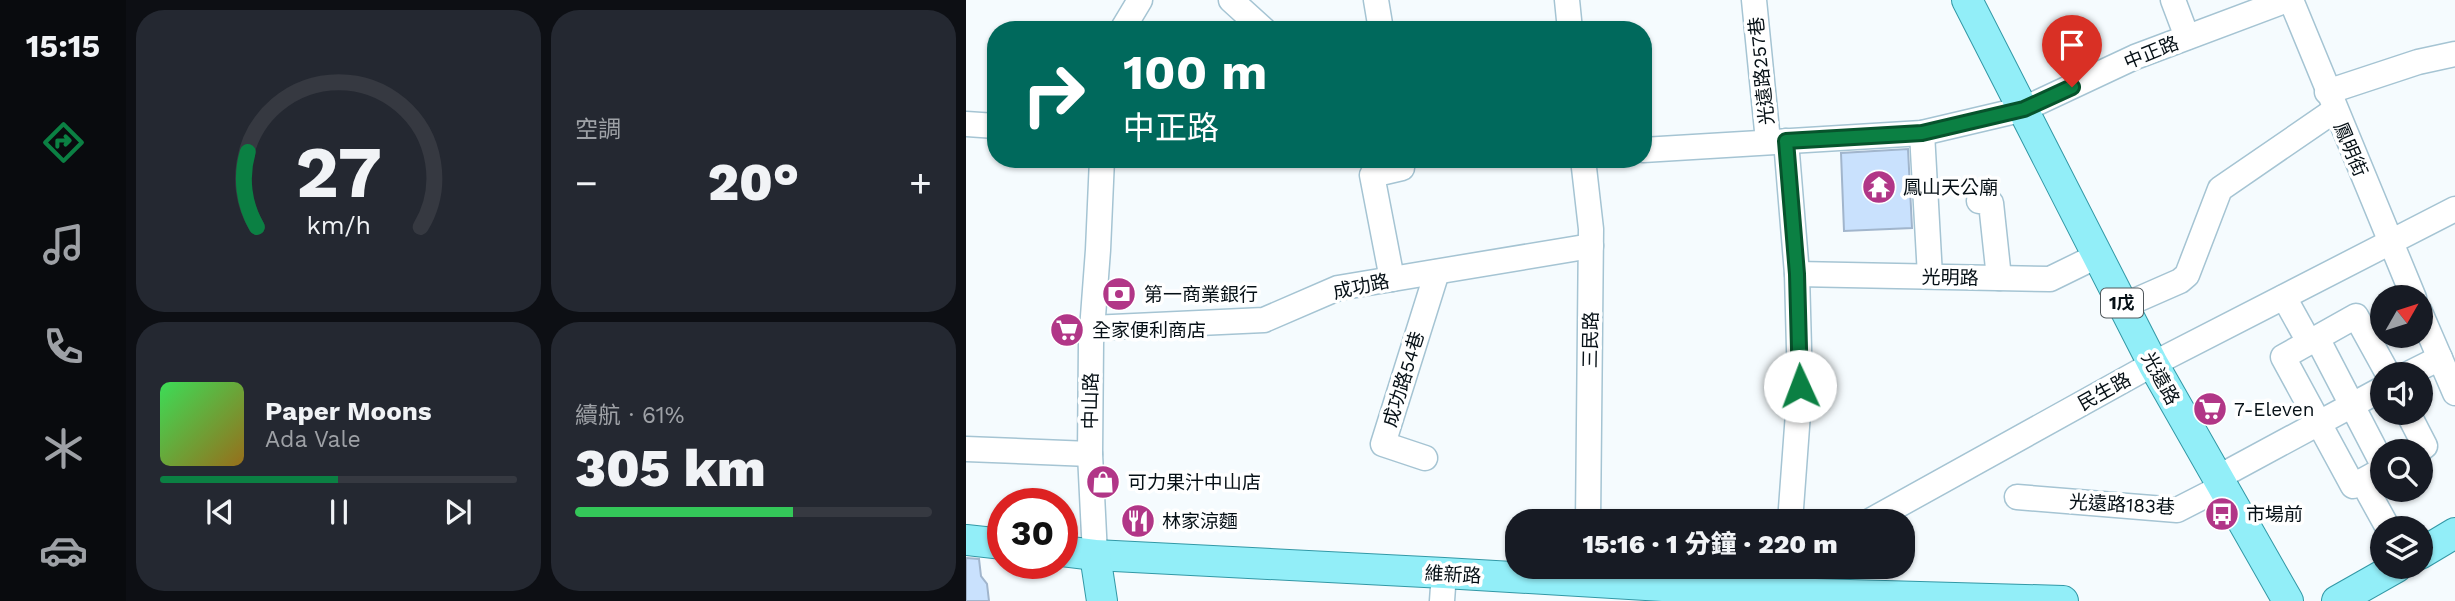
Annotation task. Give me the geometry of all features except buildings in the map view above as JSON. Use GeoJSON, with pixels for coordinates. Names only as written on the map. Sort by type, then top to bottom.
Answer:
{"type":"FeatureCollection","features":[{"type":"Feature","properties":{"kind":"main road","name":"光遠路"},"geometry":{"type":"LineString","coordinates":[[1967,0],[2153,364],[2288,601]]}},
{"type":"Feature","properties":{"kind":"main road"},"geometry":{"type":"LineString","coordinates":[[2433,546],[2455,533]]}},
{"type":"Feature","properties":{"kind":"main road"},"geometry":{"type":"LineString","coordinates":[[966,540],[987,542]]}},
{"type":"Feature","properties":{"kind":"main road","name":"維新路"},"geometry":{"type":"LineString","coordinates":[[1078,553],[1443,587],[1588,583],[1782,587],[1977,600],[2063,601]]}},
{"type":"Feature","properties":{"kind":"main road","name":"中山路"},"geometry":{"type":"LineString","coordinates":[[1095,555],[1102,601]]}},
{"type":"Feature","properties":{"kind":"main road"},"geometry":{"type":"LineString","coordinates":[[2337,601],[2376,579]]}},
{"type":"Feature","properties":{"kind":"street"},"geometry":{"type":"LineString","coordinates":[[1127,21],[1140,0]]}},
{"type":"Feature","properties":{"kind":"street"},"geometry":{"type":"LineString","coordinates":[[1231,0],[1254,21]]}},
{"type":"Feature","properties":{"kind":"street"},"geometry":{"type":"LineString","coordinates":[[1376,0],[1380,21]]}},
{"type":"Feature","properties":{"kind":"street"},"geometry":{"type":"LineString","coordinates":[[1567,0],[1569,21]]}},
{"type":"Feature","properties":{"kind":"street","name":"光遠路257巷"},"geometry":{"type":"LineString","coordinates":[[1754,0],[1777,141]]}},
{"type":"Feature","properties":{"kind":"street"},"geometry":{"type":"LineString","coordinates":[[2173,0],[2187,37]]}},
{"type":"Feature","properties":{"kind":"street","name":"中正路"},"geometry":{"type":"LineString","coordinates":[[1652,149],[1922,133],[2024,109],[2134,57],[2289,0]]}},
{"type":"Feature","properties":{"kind":"street","name":"鳳明街"},"geometry":{"type":"LineString","coordinates":[[2289,0],[2408,285]]}},
{"type":"Feature","properties":{"kind":"street"},"geometry":{"type":"LineString","coordinates":[[2123,306],[2180,281],[2187,275],[2220,189],[2331,101],[2418,62],[2455,54]]}},
{"type":"Feature","properties":{"kind":"street"},"geometry":{"type":"LineString","coordinates":[[966,124],[987,125]]}},
{"type":"Feature","properties":{"kind":"street"},"geometry":{"type":"LineString","coordinates":[[1922,133],[1930,276]]}},
{"type":"Feature","properties":{"kind":"street"},"geometry":{"type":"LineString","coordinates":[[1777,141],[1797,274],[1800,386],[1791,509]]}},
{"type":"Feature","properties":{"kind":"street","name":"中山路"},"geometry":{"type":"LineString","coordinates":[[1095,555],[1090,454],[1091,328],[1102,168]]}},
{"type":"Feature","properties":{"kind":"street"},"geometry":{"type":"LineString","coordinates":[[1392,279],[1373,175],[1402,168]]}},
{"type":"Feature","properties":{"kind":"street","name":"三民路"},"geometry":{"type":"LineString","coordinates":[[1584,168],[1591,246],[1588,509]]}},
{"type":"Feature","properties":{"kind":"street"},"geometry":{"type":"LineString","coordinates":[[1979,201],[1991,202],[1999,278]]}},
{"type":"Feature","properties":{"kind":"street","name":"民生路"},"geometry":{"type":"LineString","coordinates":[[1891,509],[2153,364],[2455,209]]}},
{"type":"Feature","properties":{"kind":"street","name":"成功路"},"geometry":{"type":"LineString","coordinates":[[1091,328],[1264,320],[1338,288],[1591,246]]}},
{"type":"Feature","properties":{"kind":"street","name":"光明路"},"geometry":{"type":"LineString","coordinates":[[1797,274],[2050,279],[2097,256]]}},
{"type":"Feature","properties":{"kind":"street","name":"成功路54巷"},"geometry":{"type":"LineString","coordinates":[[1425,458],[1383,444],[1437,272]]}},
{"type":"Feature","properties":{"kind":"street"},"geometry":{"type":"LineString","coordinates":[[2284,297],[2313,340],[2370,441]]}},
{"type":"Feature","properties":{"kind":"street"},"geometry":{"type":"LineString","coordinates":[[2381,362],[2356,316],[2283,357],[2319,422],[2366,479],[2383,516]]}},
{"type":"Feature","properties":{"kind":"street"},"geometry":{"type":"LineString","coordinates":[[2433,342],[2454,386]]}},
{"type":"Feature","properties":{"kind":"street"},"geometry":{"type":"LineString","coordinates":[[2432,362],[2440,358]]}},
{"type":"Feature","properties":{"kind":"street","name":"光遠路183巷"},"geometry":{"type":"LineString","coordinates":[[2017,497],[2177,510],[2319,422],[2370,395]]}},
{"type":"Feature","properties":{"kind":"street"},"geometry":{"type":"LineString","coordinates":[[966,449],[1090,454]]}},
{"type":"Feature","properties":{"kind":"place","name":"鳳山天公廟"},"geometry":{"type":"Point","coordinates":[1879,187]}},
{"type":"Feature","properties":{"kind":"place","name":"第一商業銀行"},"geometry":{"type":"Point","coordinates":[1119,294]}},
{"type":"Feature","properties":{"kind":"place","name":"全家便利商店"},"geometry":{"type":"Point","coordinates":[1067,330]}},
{"type":"Feature","properties":{"kind":"place","name":"7-Eleven"},"geometry":{"type":"Point","coordinates":[2210,409]}},
{"type":"Feature","properties":{"kind":"place","name":"可力果汁中山店"},"geometry":{"type":"Point","coordinates":[1103,482]}},
{"type":"Feature","properties":{"kind":"place","name":"市場前"},"geometry":{"type":"Point","coordinates":[2222,514]}},
{"type":"Feature","properties":{"kind":"place","name":"林家涼麵"},"geometry":{"type":"Point","coordinates":[1138,521]}},
{"type":"Feature","properties":{"kind":"route"},"geometry":{"type":"LineString","coordinates":[[1800,386],[1797,274],[1786,141],[1922,133],[2024,109],[2072,87]]}}]}
